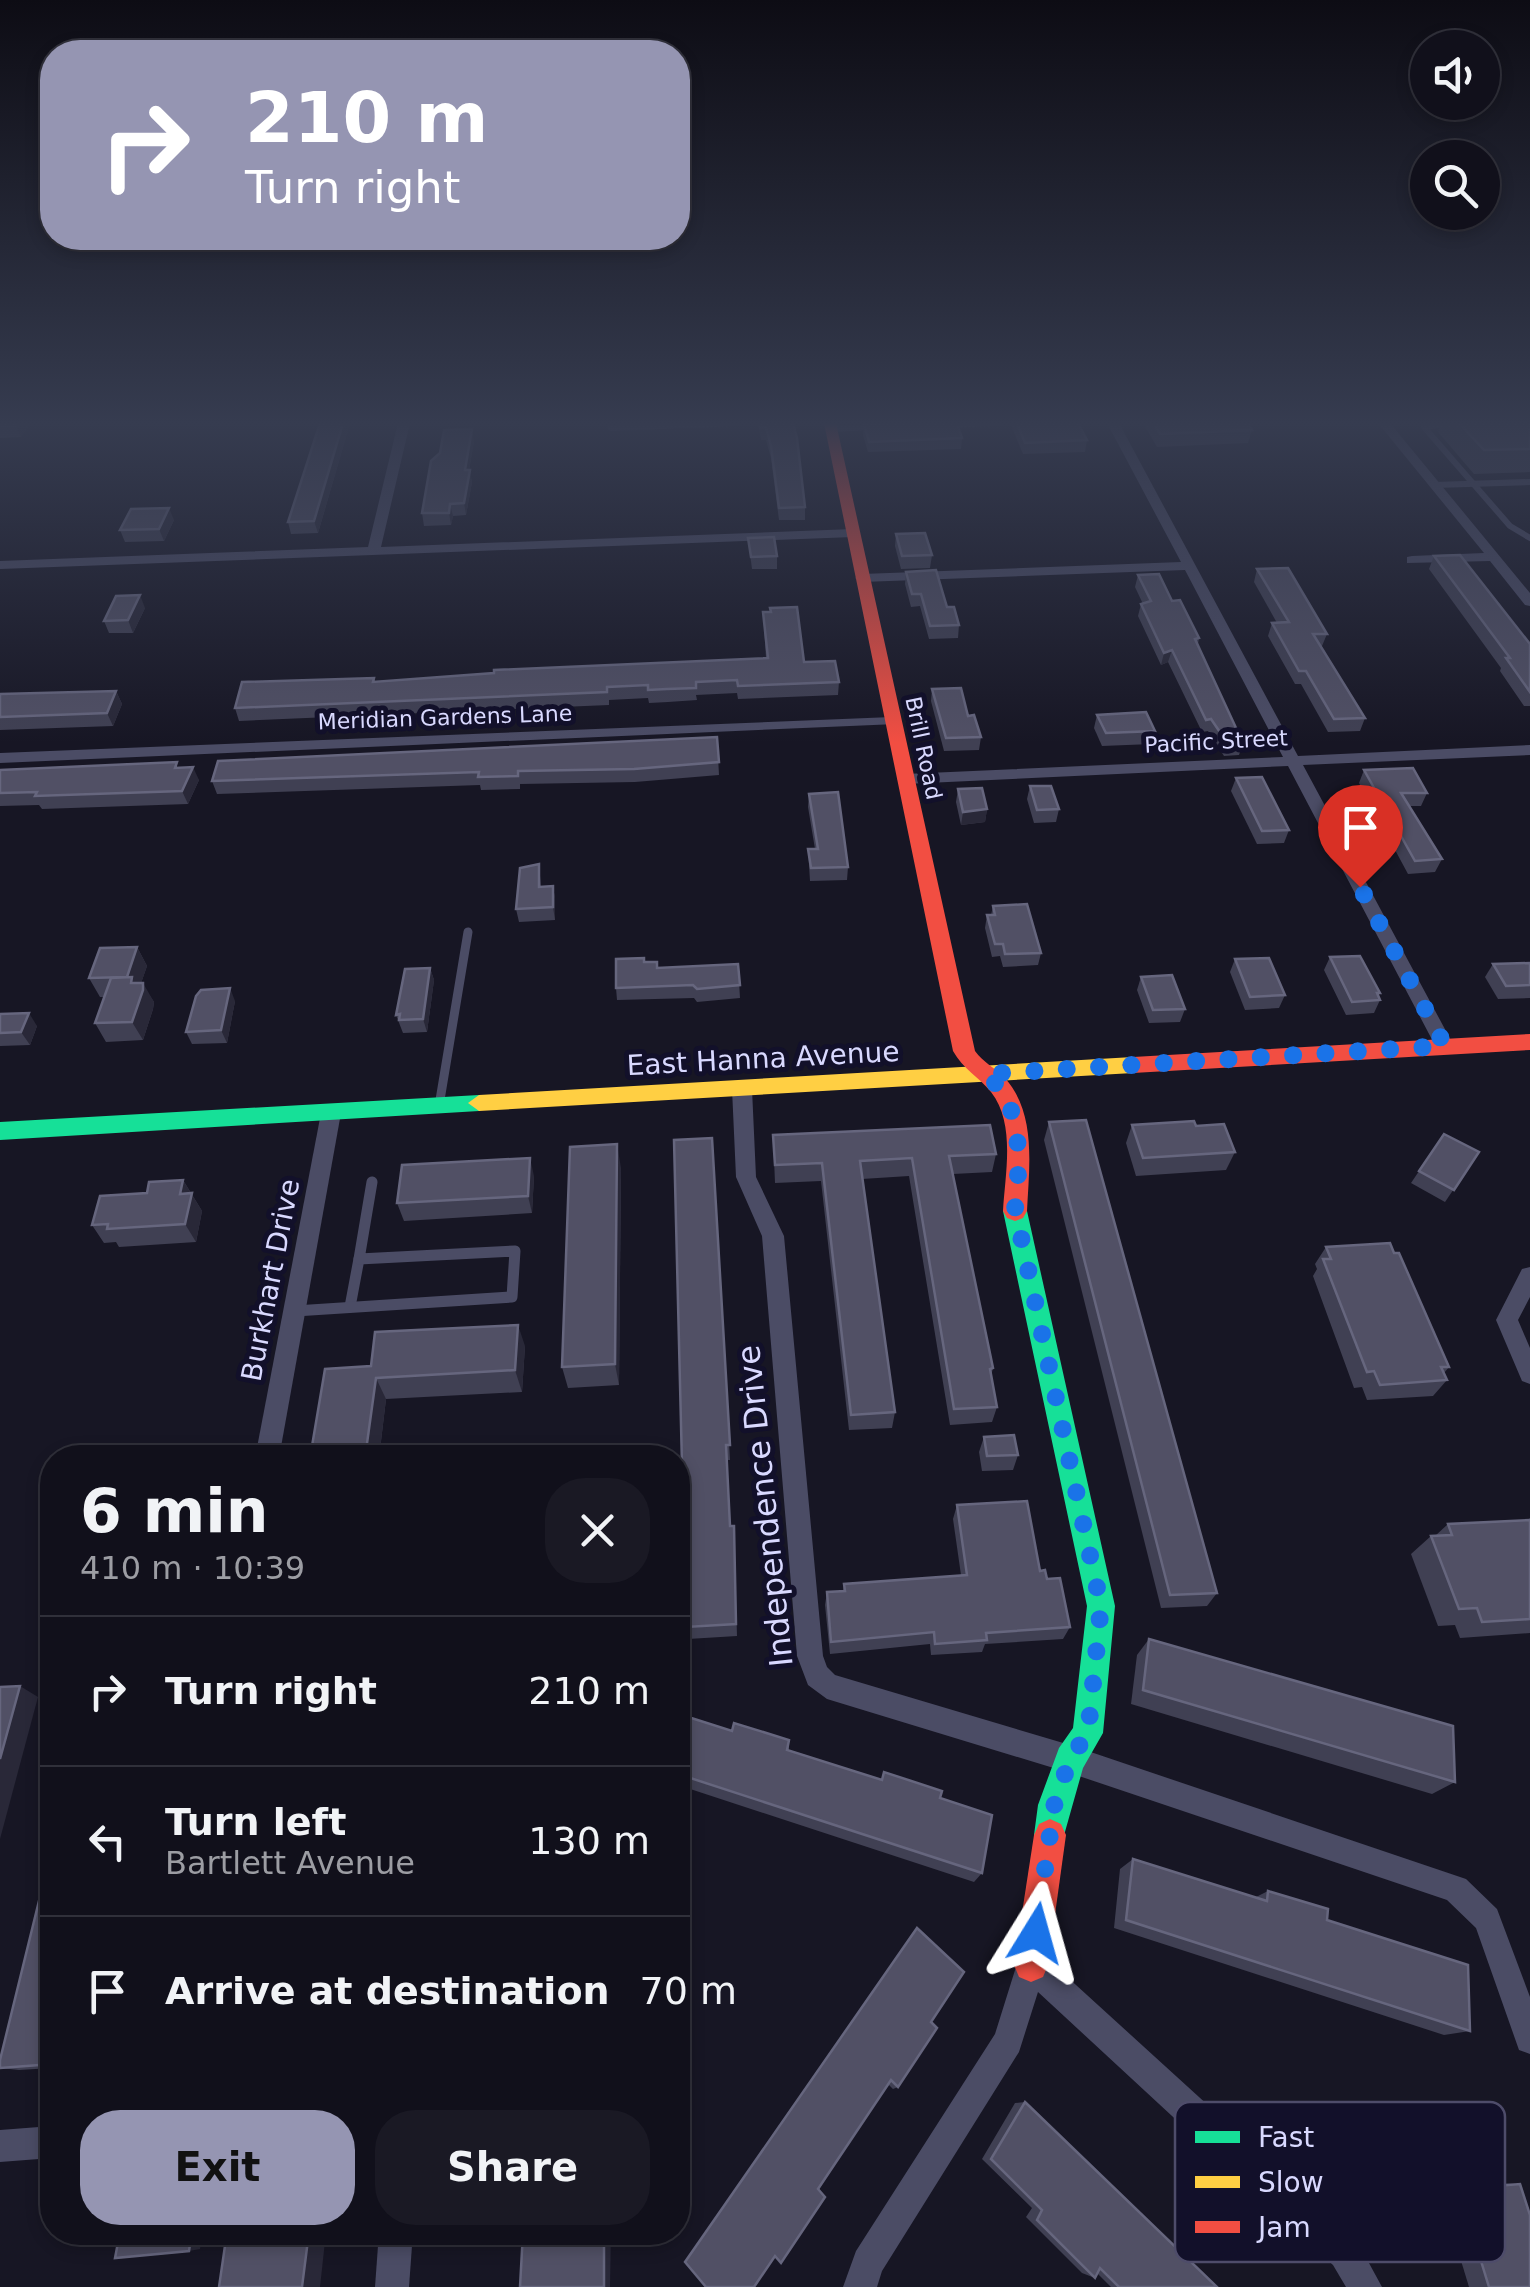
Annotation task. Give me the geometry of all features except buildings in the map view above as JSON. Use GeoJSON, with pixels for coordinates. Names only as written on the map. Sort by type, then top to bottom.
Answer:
{"type":"FeatureCollection","features":[{"type":"Feature","properties":{"kind":"street"},"geometry":{"type":"LineString","coordinates":[[374,551],[379,530]]}},
{"type":"Feature","properties":{"kind":"street","name":"Brill Road"},"geometry":{"type":"LineString","coordinates":[[852,530],[965,1055],[1005,1096],[1019,1153],[1015,1209],[1101,1606],[1088,1733],[1070,1759],[1054,1806],[1032,1965]]}},
{"type":"Feature","properties":{"kind":"street"},"geometry":{"type":"LineString","coordinates":[[1171,530],[1445,1046]]}},
{"type":"Feature","properties":{"kind":"street"},"geometry":{"type":"LineString","coordinates":[[1471,530],[1530,602]]}},
{"type":"Feature","properties":{"kind":"street"},"geometry":{"type":"LineString","coordinates":[[0,564],[853,534]]}},
{"type":"Feature","properties":{"kind":"street"},"geometry":{"type":"LineString","coordinates":[[1412,560],[1493,557]]}},
{"type":"Feature","properties":{"kind":"street"},"geometry":{"type":"LineString","coordinates":[[862,578],[1191,566]]}},
{"type":"Feature","properties":{"kind":"street","name":"Meridian Gardens Lane"},"geometry":{"type":"LineString","coordinates":[[0,758],[892,721]]}},
{"type":"Feature","properties":{"kind":"street","name":"Pacific Street"},"geometry":{"type":"LineString","coordinates":[[905,779],[1530,750]]}},
{"type":"Feature","properties":{"kind":"street","name":"East Hanna Avenue"},"geometry":{"type":"LineString","coordinates":[[0,1131],[1530,1042]]}},
{"type":"Feature","properties":{"kind":"street","name":"Independence Drive"},"geometry":{"type":"LineString","coordinates":[[742,1090],[746,1176],[773,1236],[810,1656],[817,1676],[827,1686],[1070,1759],[1462,1892],[1486,1918],[1530,2038]]}},
{"type":"Feature","properties":{"kind":"street","name":"Burkhart Drive"},"geometry":{"type":"LineString","coordinates":[[269,1445],[331,1113]]}},
{"type":"Feature","properties":{"kind":"street"},"geometry":{"type":"LineString","coordinates":[[1530,1276],[1507,1320],[1530,1374]]}},
{"type":"Feature","properties":{"kind":"street"},"geometry":{"type":"LineString","coordinates":[[860,2287],[868,2264],[1008,2041],[1032,1965],[1181,2102]]}},
{"type":"Feature","properties":{"kind":"street"},"geometry":{"type":"LineString","coordinates":[[0,2146],[40,2143]]}},
{"type":"Feature","properties":{"kind":"street"},"geometry":{"type":"LineString","coordinates":[[392,2287],[395,2245]]}},
{"type":"Feature","properties":{"kind":"street"},"geometry":{"type":"LineString","coordinates":[[1351,2262],[1366,2287]]}},
{"type":"Feature","properties":{"kind":"lane"},"geometry":{"type":"LineString","coordinates":[[439,1107],[468,932]]}},
{"type":"Feature","properties":{"kind":"lane"},"geometry":{"type":"LineString","coordinates":[[350,1307],[372,1182]]}},
{"type":"Feature","properties":{"kind":"lane"},"geometry":{"type":"LineString","coordinates":[[294,1311],[512,1297],[515,1250],[359,1259]]}},
{"type":"Feature","properties":{"kind":"traffic: fast"},"geometry":{"type":"LineString","coordinates":[[0,1131],[479,1103]]}},
{"type":"Feature","properties":{"kind":"traffic: fast"},"geometry":{"type":"LineString","coordinates":[[1015,1211],[1101,1606],[1088,1733],[1070,1759],[1054,1805],[1050,1835]]}},
{"type":"Feature","properties":{"kind":"traffic: slow"},"geometry":{"type":"LineString","coordinates":[[479,1103],[1133,1065]]}},
{"type":"Feature","properties":{"kind":"traffic: jam"},"geometry":{"type":"LineString","coordinates":[[853,530],[964,1051],[998,1085],[1013,1113],[1018,1146],[1015,1211]]}},
{"type":"Feature","properties":{"kind":"traffic: jam"},"geometry":{"type":"LineString","coordinates":[[1133,1065],[1530,1042]]}},
{"type":"Feature","properties":{"kind":"traffic: jam"},"geometry":{"type":"LineString","coordinates":[[1031,1965],[1050,1835]]}},
{"type":"Feature","properties":{"kind":"route"},"geometry":{"type":"LineString","coordinates":[[1036,1933],[1054,1806],[1070,1759],[1088,1733],[1101,1606],[1015,1209],[1019,1153],[1005,1096],[1000,1086],[984,1074],[1445,1046],[1360,887]]}}]}
